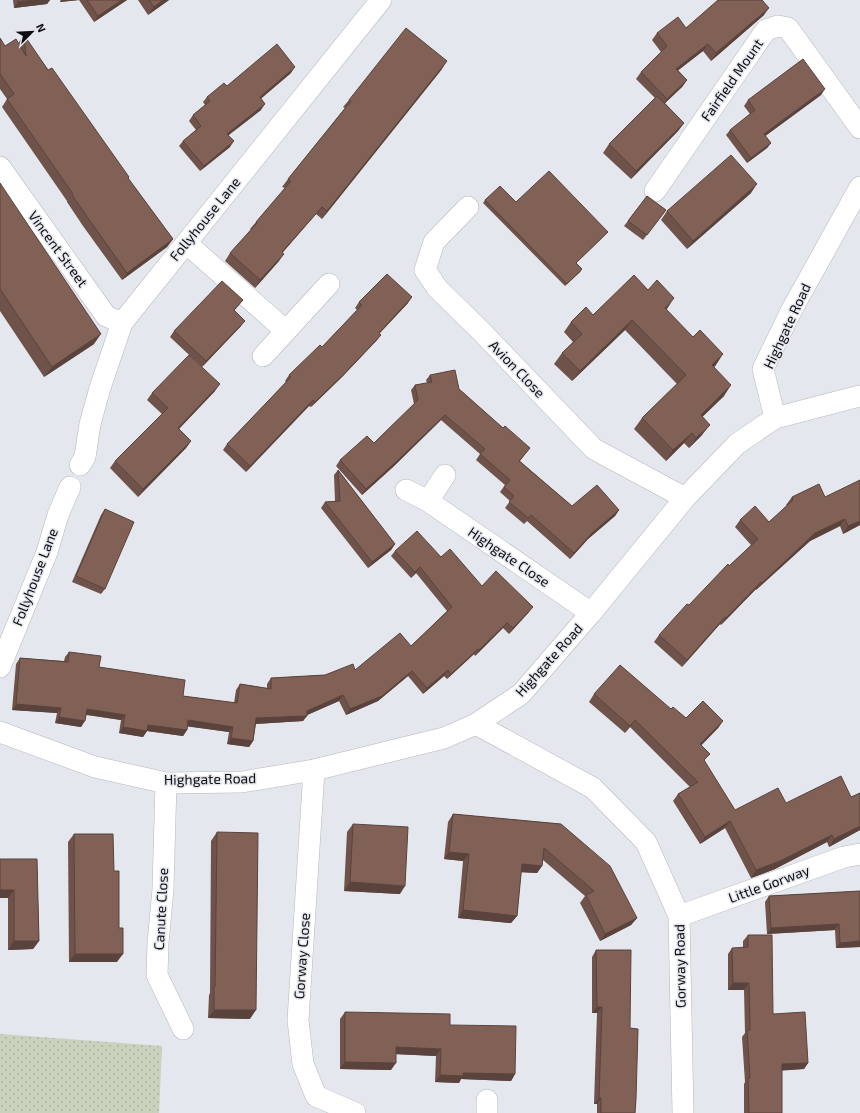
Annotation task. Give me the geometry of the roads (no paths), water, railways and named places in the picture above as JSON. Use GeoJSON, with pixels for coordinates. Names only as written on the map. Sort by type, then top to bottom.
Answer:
{"type":"FeatureCollection","features":[{"type":"Feature","properties":{"kind":"street","name":"Follyhouse Lane"},"geometry":{"type":"LineString","coordinates":[[80,465],[85,457],[90,424],[100,388],[122,323],[381,0]]}},
{"type":"Feature","properties":{"kind":"street","name":"Fairfield Mount"},"geometry":{"type":"LineString","coordinates":[[655,191],[766,30],[778,26],[788,28],[860,128]]}},
{"type":"Feature","properties":{"kind":"street","name":"Vincent Street"},"geometry":{"type":"LineString","coordinates":[[0,167],[106,316],[122,323]]}},
{"type":"Feature","properties":{"kind":"street","name":"Highgate Road"},"geometry":{"type":"LineString","coordinates":[[0,732],[95,767],[166,782],[242,782],[314,770],[444,738],[476,724],[521,694],[591,613],[686,498],[737,444],[775,418],[764,369],[791,311],[860,187]]}},
{"type":"Feature","properties":{"kind":"street","name":"Avion Close"},"geometry":{"type":"LineString","coordinates":[[468,207],[434,242],[425,270],[438,289],[480,330],[594,449],[686,498]]}},
{"type":"Feature","properties":{"kind":"street"},"geometry":{"type":"LineString","coordinates":[[186,242],[286,331]]}},
{"type":"Feature","properties":{"kind":"street"},"geometry":{"type":"LineString","coordinates":[[263,356],[329,284]]}},
{"type":"Feature","properties":{"kind":"street"},"geometry":{"type":"LineString","coordinates":[[775,418],[860,396]]}},
{"type":"Feature","properties":{"kind":"street"},"geometry":{"type":"LineString","coordinates":[[428,501],[446,475]]}},
{"type":"Feature","properties":{"kind":"street","name":"Follyhouse Lane"},"geometry":{"type":"LineString","coordinates":[[0,667],[47,552],[58,515],[70,487]]}},
{"type":"Feature","properties":{"kind":"street","name":"Highgate Close"},"geometry":{"type":"LineString","coordinates":[[406,490],[428,501],[591,613]]}},
{"type":"Feature","properties":{"kind":"street","name":"Gorway Road"},"geometry":{"type":"LineString","coordinates":[[476,724],[593,788],[646,842],[679,916],[683,1113]]}},
{"type":"Feature","properties":{"kind":"street","name":"Gorway Close"},"geometry":{"type":"LineString","coordinates":[[314,770],[298,1020],[303,1064],[316,1096],[355,1113]]}},
{"type":"Feature","properties":{"kind":"street","name":"Canute Close"},"geometry":{"type":"LineString","coordinates":[[166,782],[163,889],[158,943],[158,976],[183,1029]]}},
{"type":"Feature","properties":{"kind":"street","name":"Little Gorway"},"geometry":{"type":"LineString","coordinates":[[679,916],[844,857],[860,854]]}}]}
